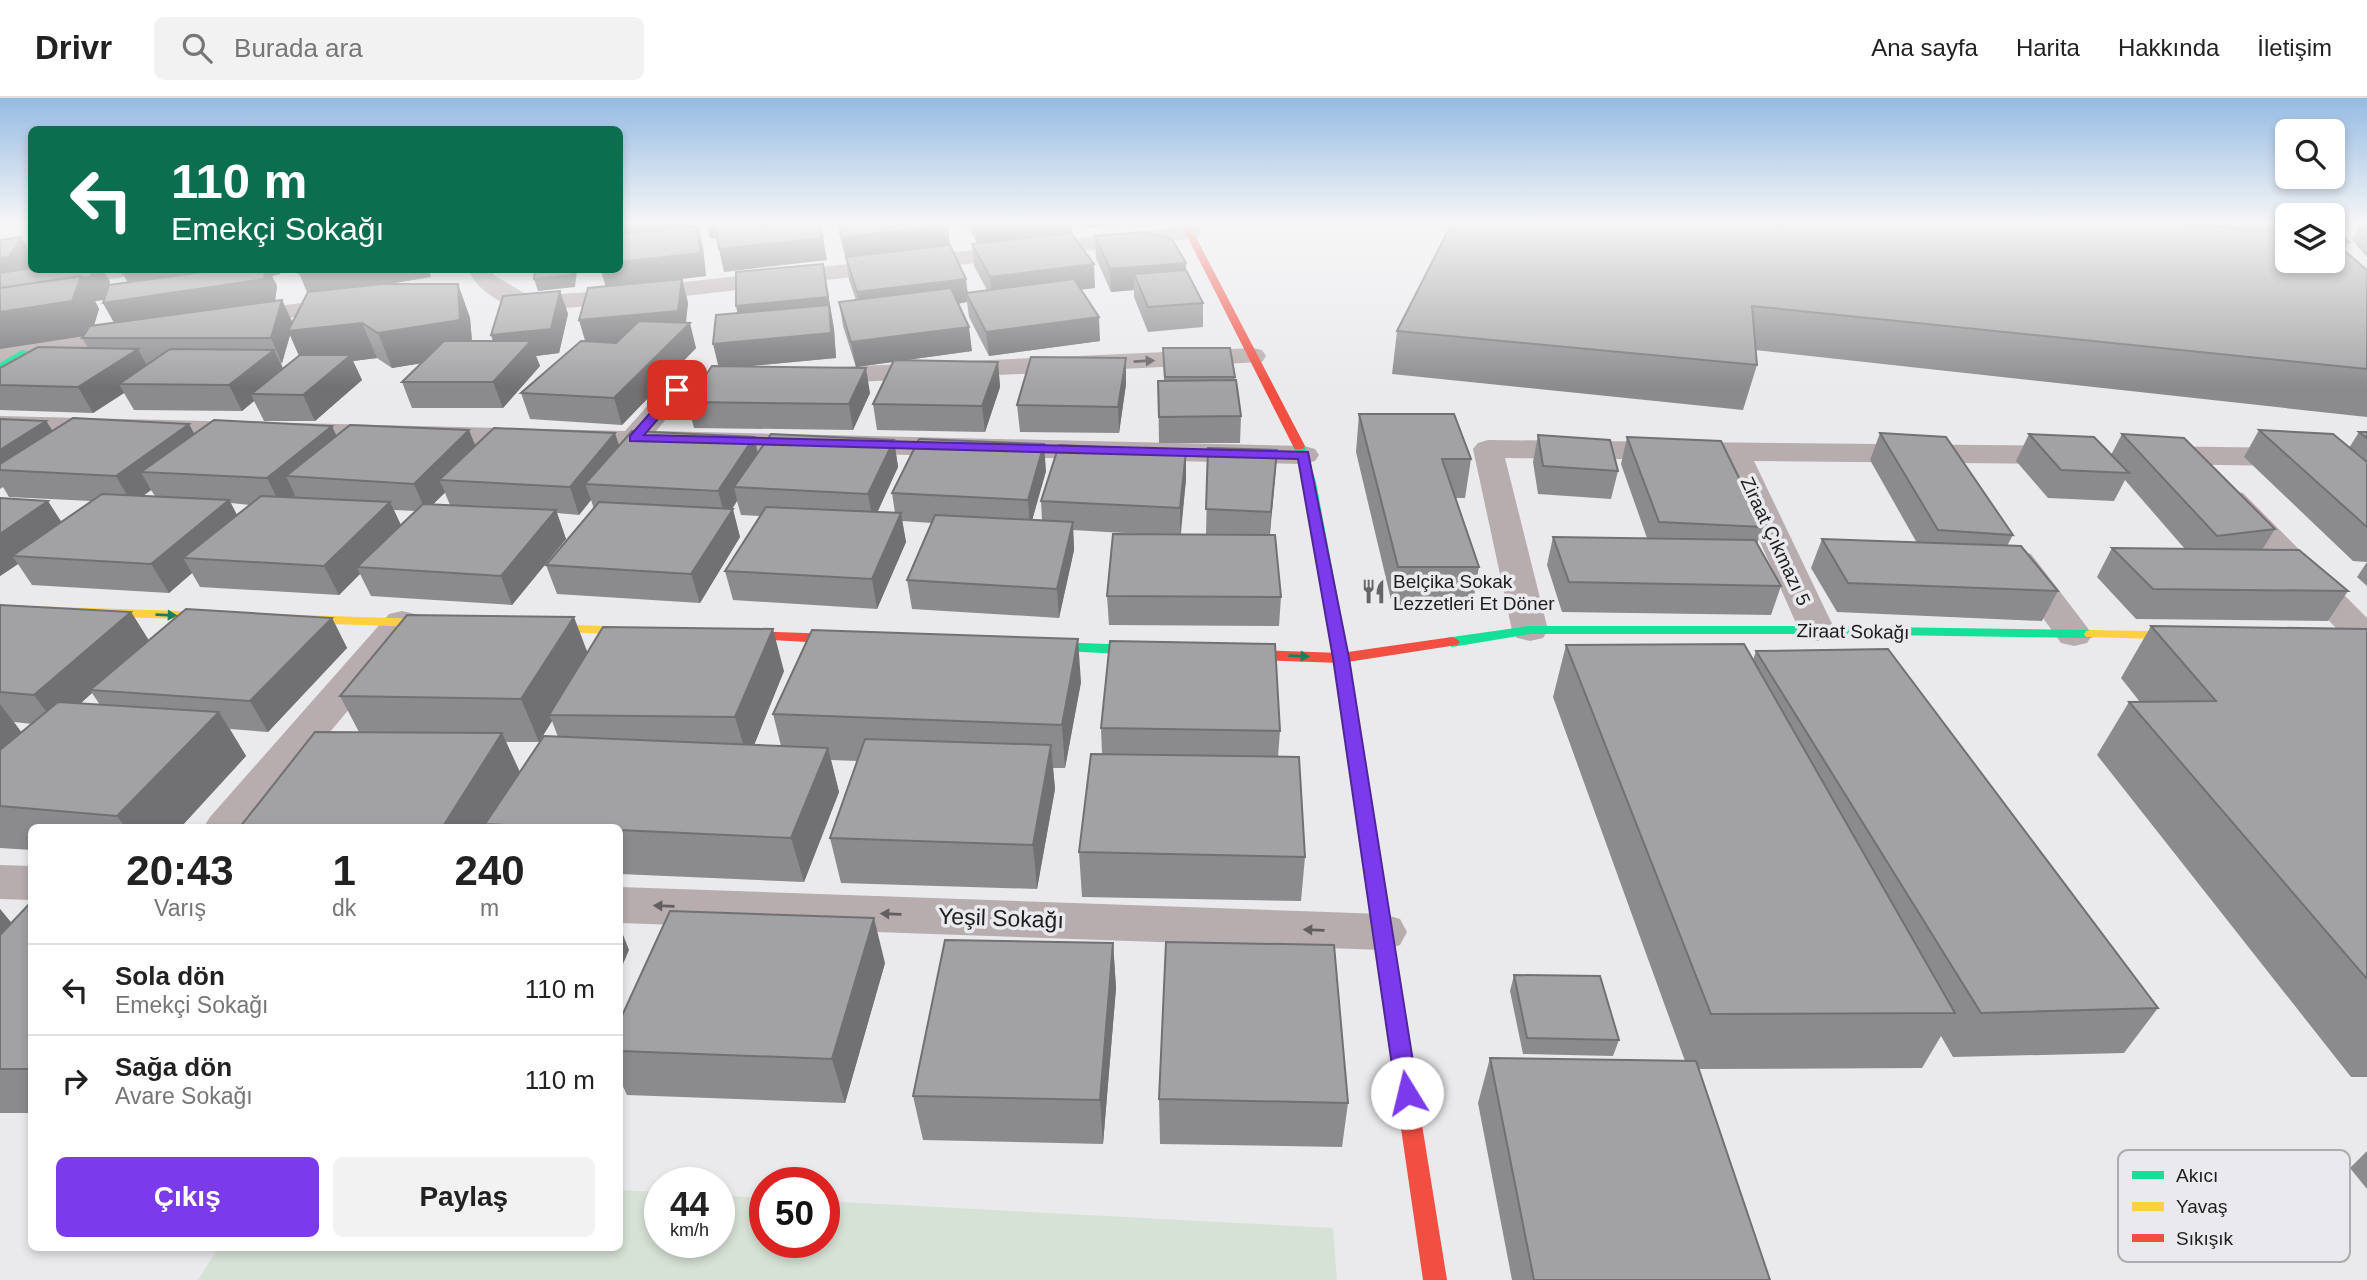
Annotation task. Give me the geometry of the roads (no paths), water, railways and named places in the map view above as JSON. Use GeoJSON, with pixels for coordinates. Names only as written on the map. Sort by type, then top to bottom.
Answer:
{"type":"FeatureCollection","features":[{"type":"Feature","properties":{"kind":"street"},"geometry":{"type":"LineString","coordinates":[[0,288],[75,277]]}},
{"type":"Feature","properties":{"kind":"street"},"geometry":{"type":"LineString","coordinates":[[461,291],[489,278],[524,304],[605,298],[778,277]]}},
{"type":"Feature","properties":{"kind":"street"},"geometry":{"type":"LineString","coordinates":[[1212,277],[1304,455],[1341,658],[1435,1280]]}},
{"type":"Feature","properties":{"kind":"street"},"geometry":{"type":"LineString","coordinates":[[209,322],[373,301]]}},
{"type":"Feature","properties":{"kind":"street"},"geometry":{"type":"LineString","coordinates":[[0,357],[157,331]]}},
{"type":"Feature","properties":{"kind":"street"},"geometry":{"type":"LineString","coordinates":[[0,368],[26,352]]}},
{"type":"Feature","properties":{"kind":"street"},"geometry":{"type":"LineString","coordinates":[[796,377],[1253,356]]}},
{"type":"Feature","properties":{"kind":"street"},"geometry":{"type":"LineString","coordinates":[[634,438],[677,390],[727,380],[769,378]]}},
{"type":"Feature","properties":{"kind":"street"},"geometry":{"type":"LineString","coordinates":[[0,425],[1304,455]]}},
{"type":"Feature","properties":{"kind":"street"},"geometry":{"type":"LineString","coordinates":[[1530,630],[1488,449],[2367,458]]}},
{"type":"Feature","properties":{"kind":"street","name":"Ziraat Çıkmazı 5"},"geometry":{"type":"LineString","coordinates":[[1735,451],[1817,631]]}},
{"type":"Feature","properties":{"kind":"street"},"geometry":{"type":"LineString","coordinates":[[1937,453],[1962,485]]}},
{"type":"Feature","properties":{"kind":"street"},"geometry":{"type":"LineString","coordinates":[[2189,456],[2357,638]]}},
{"type":"Feature","properties":{"kind":"street"},"geometry":{"type":"LineString","coordinates":[[2002,539],[2074,635]]}},
{"type":"Feature","properties":{"kind":"street"},"geometry":{"type":"LineString","coordinates":[[0,609],[471,625]]}},
{"type":"Feature","properties":{"kind":"street"},"geometry":{"type":"LineString","coordinates":[[228,824],[402,622]]}},
{"type":"Feature","properties":{"kind":"street"},"geometry":{"type":"LineString","coordinates":[[513,626],[665,632]]}},
{"type":"Feature","properties":{"kind":"street","name":"Ziraat Sokağı"},"geometry":{"type":"LineString","coordinates":[[1203,653],[1341,658],[1530,630],[2213,636]]}},
{"type":"Feature","properties":{"kind":"street"},"geometry":{"type":"LineString","coordinates":[[706,634],[872,640]]}},
{"type":"Feature","properties":{"kind":"street"},"geometry":{"type":"LineString","coordinates":[[1010,645],[1176,652]]}},
{"type":"Feature","properties":{"kind":"street"},"geometry":{"type":"LineString","coordinates":[[0,882],[28,883]]}},
{"type":"Feature","properties":{"kind":"street","name":"Yeşil Sokağı"},"geometry":{"type":"LineString","coordinates":[[623,905],[1383,932]]}},
{"type":"Feature","properties":{"kind":"place","name":"Belçika Sokak Lezzetleri Et Döner"},"geometry":{"type":"Point","coordinates":[1373,592]}}]}
